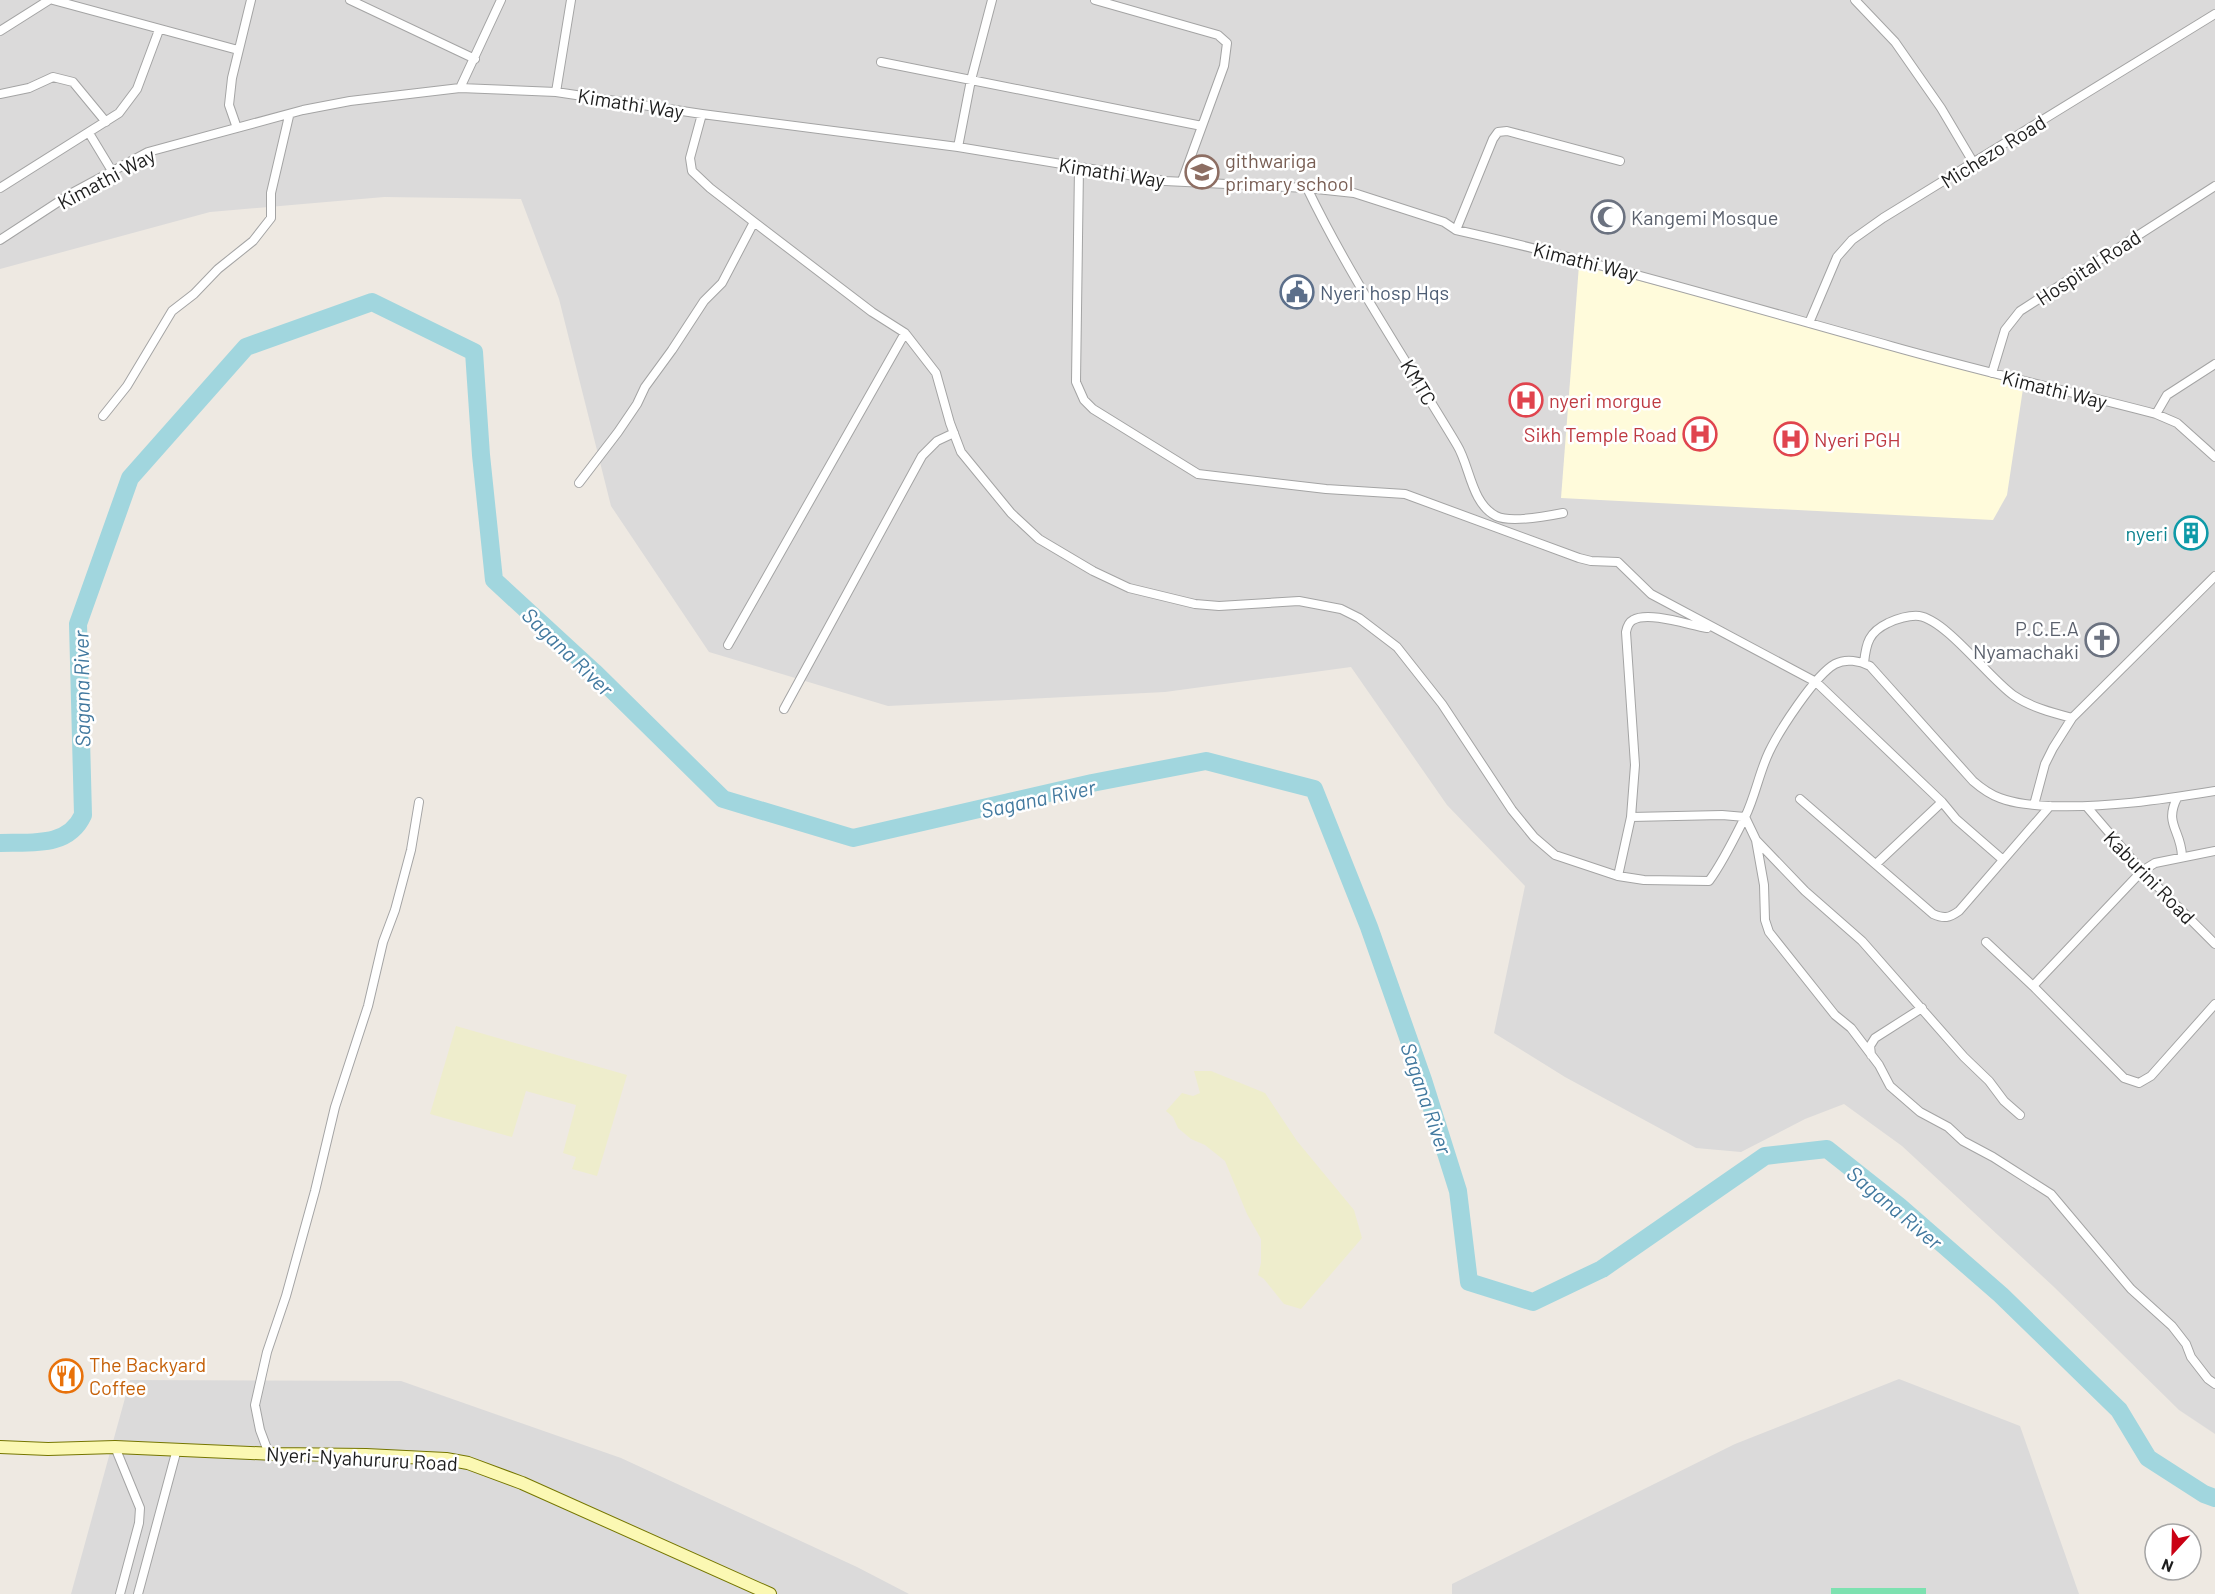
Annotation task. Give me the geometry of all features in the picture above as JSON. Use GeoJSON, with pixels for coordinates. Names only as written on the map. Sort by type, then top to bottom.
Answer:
{"type":"FeatureCollection","features":[{"type":"Feature","properties":{"kind":"main road","name":"Nyeri-Nyahururu Road"},"geometry":{"type":"LineString","coordinates":[[0,1447],[48,1449],[115,1447],[269,1454],[389,1456],[446,1459],[468,1463],[522,1483],[770,1594]]}},
{"type":"Feature","properties":{"kind":"street"},"geometry":{"type":"LineString","coordinates":[[0,31],[51,0],[68,1],[159,30],[238,50]]}},
{"type":"Feature","properties":{"kind":"street"},"geometry":{"type":"LineString","coordinates":[[237,128],[229,105],[238,50],[251,0]]}},
{"type":"Feature","properties":{"kind":"street"},"geometry":{"type":"LineString","coordinates":[[351,0],[475,59]]}},
{"type":"Feature","properties":{"kind":"street"},"geometry":{"type":"LineString","coordinates":[[460,88],[501,0]]}},
{"type":"Feature","properties":{"kind":"street"},"geometry":{"type":"LineString","coordinates":[[556,92],[571,0]]}},
{"type":"Feature","properties":{"kind":"street"},"geometry":{"type":"LineString","coordinates":[[958,147],[971,80],[992,0]]}},
{"type":"Feature","properties":{"kind":"street"},"geometry":{"type":"LineString","coordinates":[[1095,0],[1224,39],[1227,43],[1224,66],[1182,182]]}},
{"type":"Feature","properties":{"kind":"street"},"geometry":{"type":"LineString","coordinates":[[1855,0],[1895,42],[1941,108],[1973,162]]}},
{"type":"Feature","properties":{"kind":"street","name":"Michezo Road"},"geometry":{"type":"LineString","coordinates":[[1809,323],[1837,257],[1844,248],[1883,218],[2215,14]]}},
{"type":"Feature","properties":{"kind":"street"},"geometry":{"type":"LineString","coordinates":[[0,188],[119,113],[131,99],[159,30]]}},
{"type":"Feature","properties":{"kind":"street"},"geometry":{"type":"LineString","coordinates":[[881,62],[1202,126]]}},
{"type":"Feature","properties":{"kind":"street"},"geometry":{"type":"LineString","coordinates":[[0,94],[29,88],[53,77],[73,82],[106,122]]}},
{"type":"Feature","properties":{"kind":"street","name":"Kimathi Way"},"geometry":{"type":"LineString","coordinates":[[0,240],[72,193],[148,152],[289,116],[303,110],[350,101],[460,88],[556,92],[702,114],[958,147],[1165,181],[1307,188],[1354,193],[1444,222],[1456,230],[1620,269],[1992,373],[2156,414],[2177,423],[2215,457]]}},
{"type":"Feature","properties":{"kind":"street"},"geometry":{"type":"LineString","coordinates":[[702,114],[690,158],[692,171],[704,183],[872,312],[905,333],[936,373],[962,452],[1024,527],[1054,549],[1129,588],[1195,604],[1219,606],[1299,601],[1341,609],[1359,618],[1397,646],[1442,704],[1512,810],[1542,845],[1556,855],[1618,876],[1644,880],[1708,881],[1720,866],[1745,817],[1768,753],[1783,727],[1816,682],[1834,664],[1848,660],[1864,663],[1881,676],[1965,772],[1985,791],[2015,803],[2087,807],[2177,798],[2215,791]]}},
{"type":"Feature","properties":{"kind":"street"},"geometry":{"type":"LineString","coordinates":[[103,416],[127,386],[172,312],[194,294],[218,269],[253,241],[271,218],[271,194],[289,116]]}},
{"type":"Feature","properties":{"kind":"street"},"geometry":{"type":"LineString","coordinates":[[1456,230],[1493,139],[1498,132],[1507,131],[1620,161]]}},
{"type":"Feature","properties":{"kind":"street"},"geometry":{"type":"LineString","coordinates":[[89,133],[112,171]]}},
{"type":"Feature","properties":{"kind":"street"},"geometry":{"type":"LineString","coordinates":[[1078,166],[1076,382],[1084,400],[1093,410],[1198,474],[1326,489],[1405,494],[1579,558],[1618,562],[1651,594],[1816,682],[1942,802],[1956,819],[2002,859]]}},
{"type":"Feature","properties":{"kind":"street","name":"Hospital Road"},"geometry":{"type":"LineString","coordinates":[[1992,373],[2001,338],[2020,311],[2215,186]]}},
{"type":"Feature","properties":{"kind":"street","name":"KMTC"},"geometry":{"type":"LineString","coordinates":[[1307,188],[1325,226],[1370,304],[1462,454],[1482,503],[1496,516],[1533,519],[1563,513]]}},
{"type":"Feature","properties":{"kind":"street"},"geometry":{"type":"LineString","coordinates":[[579,483],[618,432],[637,404],[645,387],[704,301],[722,282],[754,222]]}},
{"type":"Feature","properties":{"kind":"street"},"geometry":{"type":"LineString","coordinates":[[728,645],[905,333]]}},
{"type":"Feature","properties":{"kind":"street"},"geometry":{"type":"LineString","coordinates":[[2156,414],[2167,395],[2215,364]]}},
{"type":"Feature","properties":{"kind":"street"},"geometry":{"type":"LineString","coordinates":[[784,709],[922,456],[938,441],[954,433]]}},
{"type":"Feature","properties":{"kind":"street"},"geometry":{"type":"LineString","coordinates":[[2034,805],[2044,764],[2073,718],[2215,576]]}},
{"type":"Feature","properties":{"kind":"street"},"geometry":{"type":"LineString","coordinates":[[1864,663],[1865,647],[1872,633],[1907,616],[1920,616],[1952,636],[1975,661],[2016,697],[2073,718]]}},
{"type":"Feature","properties":{"kind":"street"},"geometry":{"type":"LineString","coordinates":[[1618,876],[1631,817],[1635,765],[1626,632],[1628,625],[1641,617],[1654,617],[1719,631]]}},
{"type":"Feature","properties":{"kind":"street"},"geometry":{"type":"LineString","coordinates":[[2177,798],[2171,819],[2181,842],[2182,856]]}},
{"type":"Feature","properties":{"kind":"street"},"geometry":{"type":"LineString","coordinates":[[1800,799],[1933,914],[1943,918],[1959,911],[2050,806]]}},
{"type":"Feature","properties":{"kind":"street"},"geometry":{"type":"LineString","coordinates":[[269,1454],[260,1430],[255,1405],[267,1352],[286,1296],[335,1107],[368,1006],[383,942],[395,910],[411,850],[419,802]]}},
{"type":"Feature","properties":{"kind":"street"},"geometry":{"type":"LineString","coordinates":[[1876,864],[1942,802]]}},
{"type":"Feature","properties":{"kind":"street","name":"Kaburini Road"},"geometry":{"type":"LineString","coordinates":[[2087,807],[2142,871],[2215,944]]}},
{"type":"Feature","properties":{"kind":"street"},"geometry":{"type":"LineString","coordinates":[[1631,817],[1722,815],[1745,817]]}},
{"type":"Feature","properties":{"kind":"street"},"geometry":{"type":"LineString","coordinates":[[1745,817],[1755,840],[1764,885],[1765,920],[1769,932],[1835,1015],[1851,1028],[1879,1065],[1890,1086],[1920,1112],[1948,1126],[1964,1141],[2051,1194],[2131,1289],[2172,1326],[2186,1344],[2191,1358],[2208,1379],[2215,1383]]}},
{"type":"Feature","properties":{"kind":"street"},"geometry":{"type":"LineString","coordinates":[[1755,840],[1805,891],[1862,941],[1964,1058],[2020,1115]]}},
{"type":"Feature","properties":{"kind":"street"},"geometry":{"type":"LineString","coordinates":[[2034,986],[2142,871],[2155,863],[2215,851]]}},
{"type":"Feature","properties":{"kind":"street"},"geometry":{"type":"LineString","coordinates":[[1986,942],[2034,986],[2124,1078],[2139,1083],[2151,1076],[2215,1004]]}},
{"type":"Feature","properties":{"kind":"street"},"geometry":{"type":"LineString","coordinates":[[1871,1056],[1870,1046],[1875,1038],[1922,1008]]}},
{"type":"Feature","properties":{"kind":"street"},"geometry":{"type":"LineString","coordinates":[[115,1447],[140,1508],[139,1523],[120,1594]]}},
{"type":"Feature","properties":{"kind":"street"},"geometry":{"type":"LineString","coordinates":[[138,1594],[177,1449]]}},
{"type":"Feature","properties":{"kind":"shaded area","name":"nyeri"},"geometry":{"type":"Polygon","coordinates":[[[0,0],[2215,0],[2215,1434],[2179,1410],[2054,1287],[1902,1146],[1844,1104],[1805,1119],[1741,1152],[1696,1148],[1565,1077],[1494,1033],[1525,886],[1447,805],[1351,667],[1165,692],[888,706],[709,652],[611,506],[559,299],[521,199],[384,197],[210,212],[0,269],[0,0]]]}},
{"type":"Feature","properties":{"kind":"shaded area","name":"Nyeri PGH"},"geometry":{"type":"Polygon","coordinates":[[[1579,265],[2024,382],[2007,495],[1993,520],[1561,498],[1579,265]]]}},
{"type":"Feature","properties":{"kind":"shaded area"},"geometry":{"type":"Polygon","coordinates":[[[1899,1379],[2020,1426],[2079,1594],[1452,1594],[1452,1584],[1735,1444],[1899,1379]]]}},
{"type":"Feature","properties":{"kind":"shaded area"},"geometry":{"type":"Polygon","coordinates":[[[130,1380],[401,1381],[621,1458],[857,1567],[909,1594],[71,1594],[130,1380]]]}},
{"type":"Feature","properties":{"kind":"green space"},"geometry":{"type":"Polygon","coordinates":[[[456,1026],[627,1075],[597,1176],[572,1169],[576,1157],[563,1153],[576,1105],[526,1091],[512,1137],[430,1114],[456,1026]]]}},
{"type":"Feature","properties":{"kind":"green space"},"geometry":{"type":"Polygon","coordinates":[[[1194,1071],[1211,1071],[1265,1093],[1297,1141],[1354,1210],[1362,1238],[1301,1309],[1284,1304],[1258,1275],[1261,1263],[1261,1239],[1247,1214],[1225,1161],[1178,1128],[1173,1117],[1166,1111],[1182,1093],[1193,1096],[1200,1093],[1194,1071]]]}},
{"type":"Feature","properties":{"kind":"green space"},"geometry":{"type":"Polygon","coordinates":[[[1831,1588],[1926,1588],[1926,1594],[1831,1594],[1831,1588]]]}},
{"type":"Feature","properties":{"kind":"waterway","name":"Sagana River"},"geometry":{"type":"LineString","coordinates":[[0,843],[48,841],[58,838],[76,826],[83,815],[78,624],[130,478],[246,347],[372,302],[474,352],[481,455],[494,580],[594,672],[723,799],[853,838],[1092,783],[1206,761],[1314,789],[1369,927],[1423,1080],[1458,1191],[1469,1282],[1533,1302],[1602,1269],[1765,1156],[1827,1149],[1899,1206],[2001,1295],[2119,1410],[2148,1458],[2204,1494],[2215,1498]]}},
{"type":"Feature","properties":{"kind":"place","name":"githwariga primary school"},"geometry":{"type":"Point","coordinates":[1202,172]}},
{"type":"Feature","properties":{"kind":"place","name":"Kangemi Mosque"},"geometry":{"type":"Point","coordinates":[1608,217]}},
{"type":"Feature","properties":{"kind":"place","name":"Nyeri hosp Hqs"},"geometry":{"type":"Point","coordinates":[1297,292]}},
{"type":"Feature","properties":{"kind":"place","name":"nyeri morgue"},"geometry":{"type":"Point","coordinates":[1526,400]}},
{"type":"Feature","properties":{"kind":"place","name":"Sikh Temple Road"},"geometry":{"type":"Point","coordinates":[1700,434]}},
{"type":"Feature","properties":{"kind":"place","name":"Nyeri PGH"},"geometry":{"type":"Point","coordinates":[1791,439]}},
{"type":"Feature","properties":{"kind":"place","name":"nyeri"},"geometry":{"type":"Point","coordinates":[2191,533]}},
{"type":"Feature","properties":{"kind":"place","name":"P.C.E.A Nyamachaki"},"geometry":{"type":"Point","coordinates":[2102,640]}},
{"type":"Feature","properties":{"kind":"place","name":"The Backyard Coffee"},"geometry":{"type":"Point","coordinates":[66,1376]}}]}
